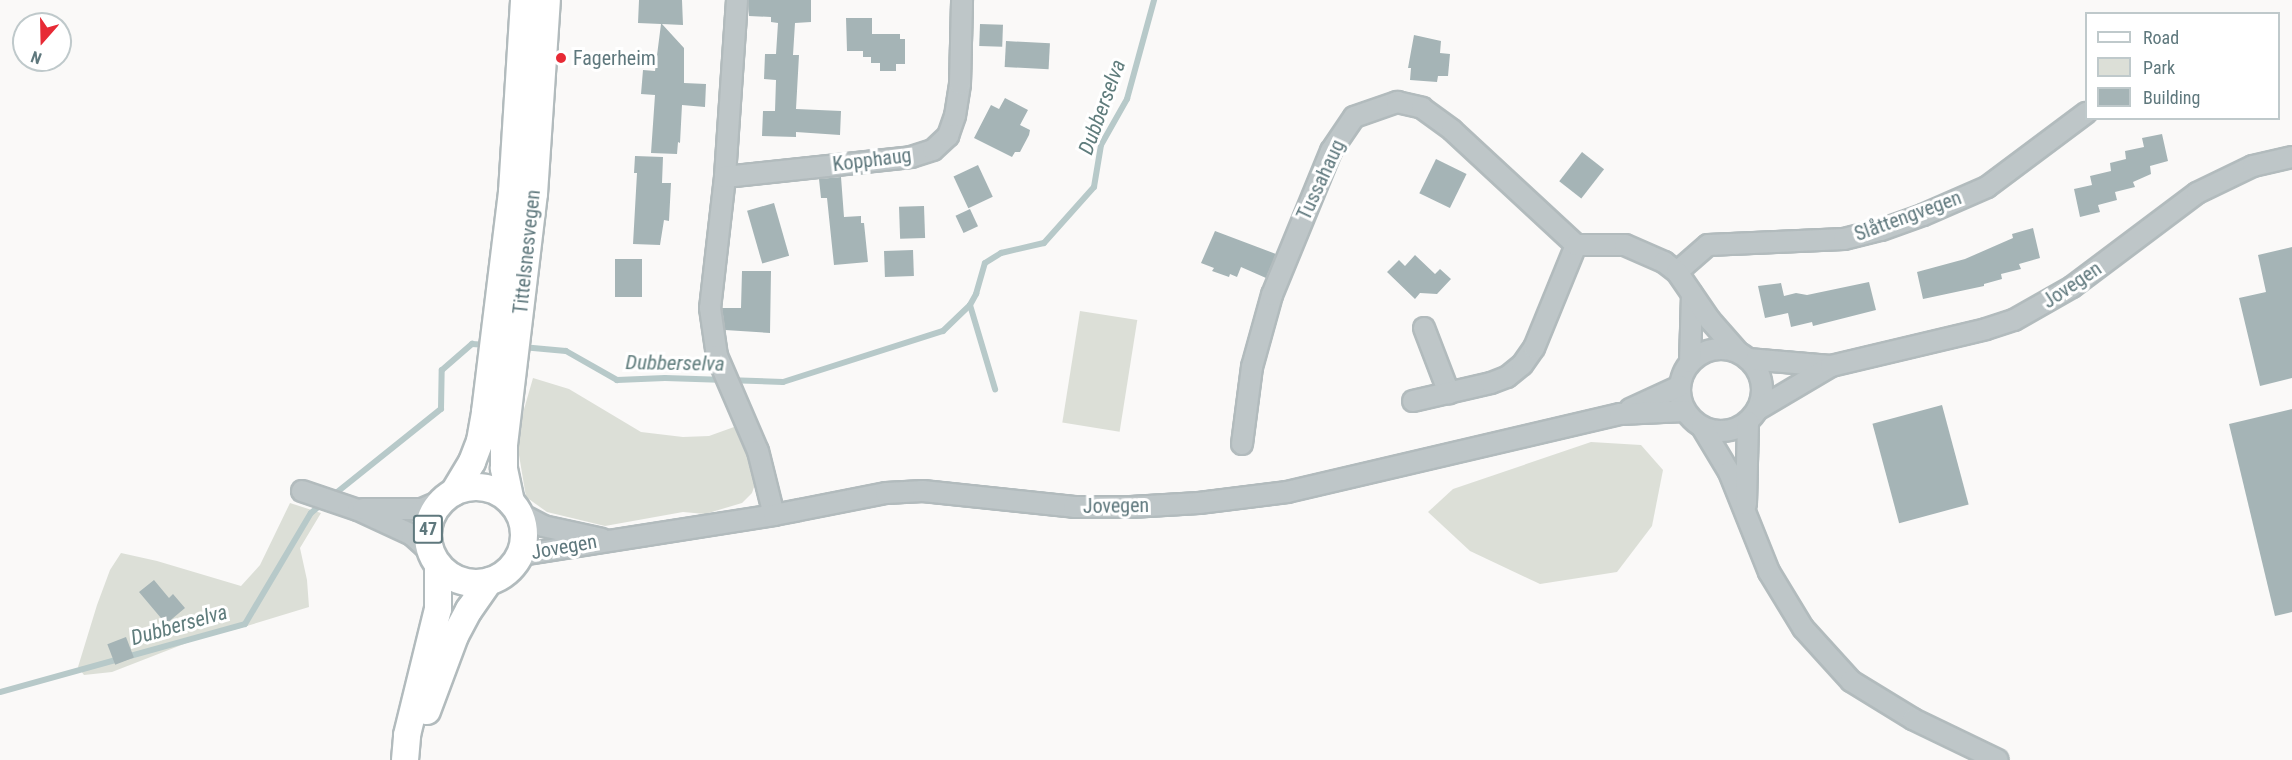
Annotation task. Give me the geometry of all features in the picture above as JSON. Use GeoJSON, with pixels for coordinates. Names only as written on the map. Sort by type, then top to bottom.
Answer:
{"type":"FeatureCollection","features":[{"type":"Feature","properties":{"kind":"main road","name":"Tittelsnesvegen"},"geometry":{"type":"LineString","coordinates":[[512,296],[512,192],[524,0]]}},
{"type":"Feature","properties":{"kind":"main road","name":"Tittelsnesvegen"},"geometry":{"type":"LineString","coordinates":[[515,507],[504,468],[496,413],[512,296],[534,194],[547,0]]}},
{"type":"Feature","properties":{"kind":"main road","name":"Tittelsnesvegen"},"geometry":{"type":"LineString","coordinates":[[449,496],[472,462],[480,441],[496,413]]}},
{"type":"Feature","properties":{"kind":"main road","name":"47"},"geometry":{"type":"LineString","coordinates":[[405,760],[406,735],[438,609],[429,524],[434,511],[449,496],[469,487],[484,487],[499,492],[515,507],[524,541],[520,555]]}},
{"type":"Feature","properties":{"kind":"main road"},"geometry":{"type":"LineString","coordinates":[[411,760],[455,636],[489,581],[502,576],[520,555]]}},
{"type":"Feature","properties":{"kind":"main road","name":"47"},"geometry":{"type":"LineString","coordinates":[[434,558],[448,574],[461,581],[489,581]]}},
{"type":"Feature","properties":{"kind":"street"},"geometry":{"type":"LineString","coordinates":[[737,0],[725,177],[710,308],[713,340],[726,378],[758,451],[774,515]]}},
{"type":"Feature","properties":{"kind":"street","name":"Kopphaug"},"geometry":{"type":"LineString","coordinates":[[725,177],[911,157],[933,150],[948,136],[955,116],[960,84],[962,0]]}},
{"type":"Feature","properties":{"kind":"street","name":"Tussahaug"},"geometry":{"type":"LineString","coordinates":[[1242,444],[1252,367],[1272,295],[1330,151],[1354,117],[1397,102],[1422,108],[1452,129],[1576,245]]}},
{"type":"Feature","properties":{"kind":"street","name":"Slåttengvegen"},"geometry":{"type":"LineString","coordinates":[[1677,272],[1708,245],[1844,239],[1881,230],[1923,215],[1987,187],[2085,114]]}},
{"type":"Feature","properties":{"kind":"street","name":"Jovegen"},"geometry":{"type":"LineString","coordinates":[[1753,416],[1831,366],[1986,329],[2014,320],[2072,287],[2197,193],[2253,166],[2292,157]]}},
{"type":"Feature","properties":{"kind":"street"},"geometry":{"type":"LineString","coordinates":[[1413,401],[1507,378],[1522,365],[1534,348],[1576,245],[1625,245],[1664,262],[1677,272],[1692,294],[1757,369],[1762,382],[1762,397],[1753,416],[1746,510]]}},
{"type":"Feature","properties":{"kind":"street"},"geometry":{"type":"LineString","coordinates":[[1692,294],[1690,362],[1680,386],[1685,411],[1702,427],[1729,472],[1746,510],[1769,573],[1803,628],[1851,681],[1913,719],[1998,760]]}},
{"type":"Feature","properties":{"kind":"street"},"geometry":{"type":"LineString","coordinates":[[1424,328],[1449,393]]}},
{"type":"Feature","properties":{"kind":"street"},"geometry":{"type":"LineString","coordinates":[[1690,362],[1700,354],[1712,349],[1725,348],[1743,355]]}},
{"type":"Feature","properties":{"kind":"street","name":"Jovegen"},"geometry":{"type":"LineString","coordinates":[[1743,355],[1831,366]]}},
{"type":"Feature","properties":{"kind":"street","name":"Jovegen"},"geometry":{"type":"LineString","coordinates":[[1620,414],[1680,386]]}},
{"type":"Feature","properties":{"kind":"street","name":"Jovegen"},"geometry":{"type":"LineString","coordinates":[[520,555],[539,554],[608,540],[774,515],[886,492],[923,491],[1074,507],[1131,507],[1199,503],[1287,492],[1620,414],[1685,411]]}},
{"type":"Feature","properties":{"kind":"street"},"geometry":{"type":"LineString","coordinates":[[1702,427],[1726,431],[1753,416]]}},
{"type":"Feature","properties":{"kind":"street"},"geometry":{"type":"LineString","coordinates":[[302,491],[358,510],[412,536],[434,558]]}},
{"type":"Feature","properties":{"kind":"street"},"geometry":{"type":"LineString","coordinates":[[358,510],[422,509],[449,496]]}},
{"type":"Feature","properties":{"kind":"street","name":"Jovegen"},"geometry":{"type":"LineString","coordinates":[[515,507],[543,526],[608,540]]}},
{"type":"Feature","properties":{"kind":"green space"},"geometry":{"type":"Polygon","coordinates":[[[1080,311],[1137,320],[1120,432],[1062,423],[1080,311]]]}},
{"type":"Feature","properties":{"kind":"green space"},"geometry":{"type":"Polygon","coordinates":[[[533,378],[569,389],[641,432],[683,437],[709,436],[734,427],[744,442],[757,478],[752,493],[742,503],[705,514],[683,512],[605,526],[547,512],[526,497],[516,437],[533,378]]]}},
{"type":"Feature","properties":{"kind":"green space"},"geometry":{"type":"Polygon","coordinates":[[[1591,442],[1641,445],[1663,470],[1652,526],[1617,572],[1540,584],[1470,551],[1428,512],[1453,489],[1591,442]]]}},
{"type":"Feature","properties":{"kind":"green space"},"geometry":{"type":"Polygon","coordinates":[[[290,503],[321,513],[300,548],[307,580],[309,607],[202,637],[112,672],[84,675],[78,667],[110,570],[121,553],[157,561],[241,586],[260,565],[290,503]]]}},
{"type":"Feature","properties":{"kind":"building"},"geometry":{"type":"Polygon","coordinates":[[[639,0],[682,0],[683,25],[662,24],[684,48],[684,83],[706,84],[705,107],[682,105],[680,143],[678,142],[677,154],[651,153],[655,95],[641,94],[643,70],[655,71],[661,24],[638,23],[639,0]]]}},
{"type":"Feature","properties":{"kind":"building"},"geometry":{"type":"Polygon","coordinates":[[[749,0],[811,0],[811,22],[795,23],[793,55],[799,55],[796,109],[841,111],[840,135],[796,132],[796,137],[762,136],[763,111],[775,111],[776,80],[764,79],[765,54],[776,54],[778,23],[771,22],[771,17],[749,16],[749,0]]]}},
{"type":"Feature","properties":{"kind":"building"},"geometry":{"type":"Polygon","coordinates":[[[846,18],[872,18],[872,34],[900,34],[900,39],[905,39],[905,64],[896,64],[896,71],[880,71],[880,63],[871,63],[871,57],[863,57],[863,51],[847,51],[846,18]]]}},
{"type":"Feature","properties":{"kind":"building"},"geometry":{"type":"Polygon","coordinates":[[[980,24],[1003,25],[1002,47],[979,46],[980,24]]]}},
{"type":"Feature","properties":{"kind":"building"},"geometry":{"type":"Polygon","coordinates":[[[1414,35],[1441,41],[1440,53],[1450,54],[1448,76],[1438,76],[1437,82],[1410,80],[1411,68],[1408,68],[1414,35]]]}},
{"type":"Feature","properties":{"kind":"building"},"geometry":{"type":"Polygon","coordinates":[[[1006,41],[1050,43],[1049,69],[1005,67],[1006,41]]]}},
{"type":"Feature","properties":{"kind":"building"},"geometry":{"type":"Polygon","coordinates":[[[1005,98],[1028,110],[1020,125],[1030,130],[1029,135],[1020,152],[1015,152],[1012,157],[974,138],[991,105],[999,109],[1005,98]]]}},
{"type":"Feature","properties":{"kind":"building"},"geometry":{"type":"Polygon","coordinates":[[[2162,134],[2168,161],[2150,166],[2151,174],[2133,182],[2135,187],[2115,192],[2117,200],[2098,205],[2100,212],[2080,217],[2074,189],[2092,185],[2090,176],[2111,171],[2110,163],[2126,159],[2125,151],[2144,147],[2142,138],[2162,134]]]}},
{"type":"Feature","properties":{"kind":"building"},"geometry":{"type":"Polygon","coordinates":[[[1582,152],[1604,169],[1581,198],[1559,181],[1582,152]]]}},
{"type":"Feature","properties":{"kind":"building"},"geometry":{"type":"Polygon","coordinates":[[[635,156],[663,157],[662,183],[671,183],[669,221],[664,220],[660,245],[633,244],[637,173],[634,173],[635,156]]]}},
{"type":"Feature","properties":{"kind":"building"},"geometry":{"type":"Polygon","coordinates":[[[1436,159],[1467,174],[1450,208],[1419,193],[1436,159]]]}},
{"type":"Feature","properties":{"kind":"building"},"geometry":{"type":"Polygon","coordinates":[[[978,165],[993,197],[968,208],[954,176],[978,165]]]}},
{"type":"Feature","properties":{"kind":"building"},"geometry":{"type":"Polygon","coordinates":[[[841,177],[844,217],[861,216],[861,223],[864,223],[868,262],[834,265],[827,198],[821,198],[819,179],[841,177]]]}},
{"type":"Feature","properties":{"kind":"building"},"geometry":{"type":"Polygon","coordinates":[[[774,203],[789,256],[762,264],[747,211],[774,203]]]}},
{"type":"Feature","properties":{"kind":"building"},"geometry":{"type":"Polygon","coordinates":[[[924,206],[925,238],[900,239],[899,207],[924,206]]]}},
{"type":"Feature","properties":{"kind":"building"},"geometry":{"type":"Polygon","coordinates":[[[970,209],[978,226],[964,233],[955,216],[970,209]]]}},
{"type":"Feature","properties":{"kind":"building"},"geometry":{"type":"Polygon","coordinates":[[[2033,228],[2040,258],[2019,264],[2021,269],[2001,274],[2002,279],[1984,284],[1984,286],[1923,299],[1917,272],[1965,259],[2013,238],[2012,234],[2033,228]]]}},
{"type":"Feature","properties":{"kind":"building"},"geometry":{"type":"Polygon","coordinates":[[[1215,231],[1276,254],[1266,278],[1241,267],[1237,277],[1230,274],[1229,277],[1212,271],[1214,268],[1201,263],[1215,231]]]}},
{"type":"Feature","properties":{"kind":"building"},"geometry":{"type":"Polygon","coordinates":[[[2292,247],[2292,378],[2260,386],[2239,298],[2266,292],[2258,255],[2292,247]]]}},
{"type":"Feature","properties":{"kind":"building"},"geometry":{"type":"Polygon","coordinates":[[[913,250],[914,276],[885,277],[884,251],[913,250]]]}},
{"type":"Feature","properties":{"kind":"building"},"geometry":{"type":"Polygon","coordinates":[[[1415,255],[1435,274],[1440,269],[1451,279],[1437,294],[1420,293],[1415,299],[1387,272],[1399,260],[1405,266],[1415,255]]]}},
{"type":"Feature","properties":{"kind":"building"},"geometry":{"type":"Polygon","coordinates":[[[615,259],[642,259],[642,297],[615,297],[615,259]]]}},
{"type":"Feature","properties":{"kind":"building"},"geometry":{"type":"Polygon","coordinates":[[[742,271],[771,271],[770,333],[725,330],[722,308],[741,308],[742,271]]]}},
{"type":"Feature","properties":{"kind":"building"},"geometry":{"type":"Polygon","coordinates":[[[1869,282],[1876,310],[1813,326],[1812,322],[1791,327],[1788,313],[1765,318],[1758,286],[1781,283],[1784,296],[1796,293],[1807,295],[1869,282]]]}},
{"type":"Feature","properties":{"kind":"building"},"geometry":{"type":"Polygon","coordinates":[[[1942,405],[1969,504],[1899,523],[1872,424],[1942,405]]]}},
{"type":"Feature","properties":{"kind":"building"},"geometry":{"type":"Polygon","coordinates":[[[2292,409],[2292,612],[2275,616],[2229,424],[2292,409]]]}},
{"type":"Feature","properties":{"kind":"building"},"geometry":{"type":"Polygon","coordinates":[[[154,580],[169,598],[173,594],[185,608],[166,624],[139,592],[154,580]]]}},
{"type":"Feature","properties":{"kind":"building"},"geometry":{"type":"Polygon","coordinates":[[[126,637],[134,658],[115,665],[107,644],[126,637]]]}},
{"type":"Feature","properties":{"kind":"waterway","name":"Dubberselva"},"geometry":{"type":"LineString","coordinates":[[522,347],[566,351],[617,380],[665,378],[783,382],[943,331],[970,305],[976,294],[985,263],[1001,253],[1044,243],[1094,187],[1101,145],[1127,99],[1154,0]]}},
{"type":"Feature","properties":{"kind":"waterway"},"geometry":{"type":"LineString","coordinates":[[970,305],[995,389]]}},
{"type":"Feature","properties":{"kind":"waterway","name":"Dubberselva"},"geometry":{"type":"LineString","coordinates":[[331,497],[441,409],[442,370],[472,344],[488,345]]}},
{"type":"Feature","properties":{"kind":"waterway","name":"Dubberselva"},"geometry":{"type":"LineString","coordinates":[[0,692],[245,624],[311,513],[323,503]]}},
{"type":"Feature","properties":{"kind":"place","name":"Fagerheim"},"geometry":{"type":"Point","coordinates":[561,58]}}]}
